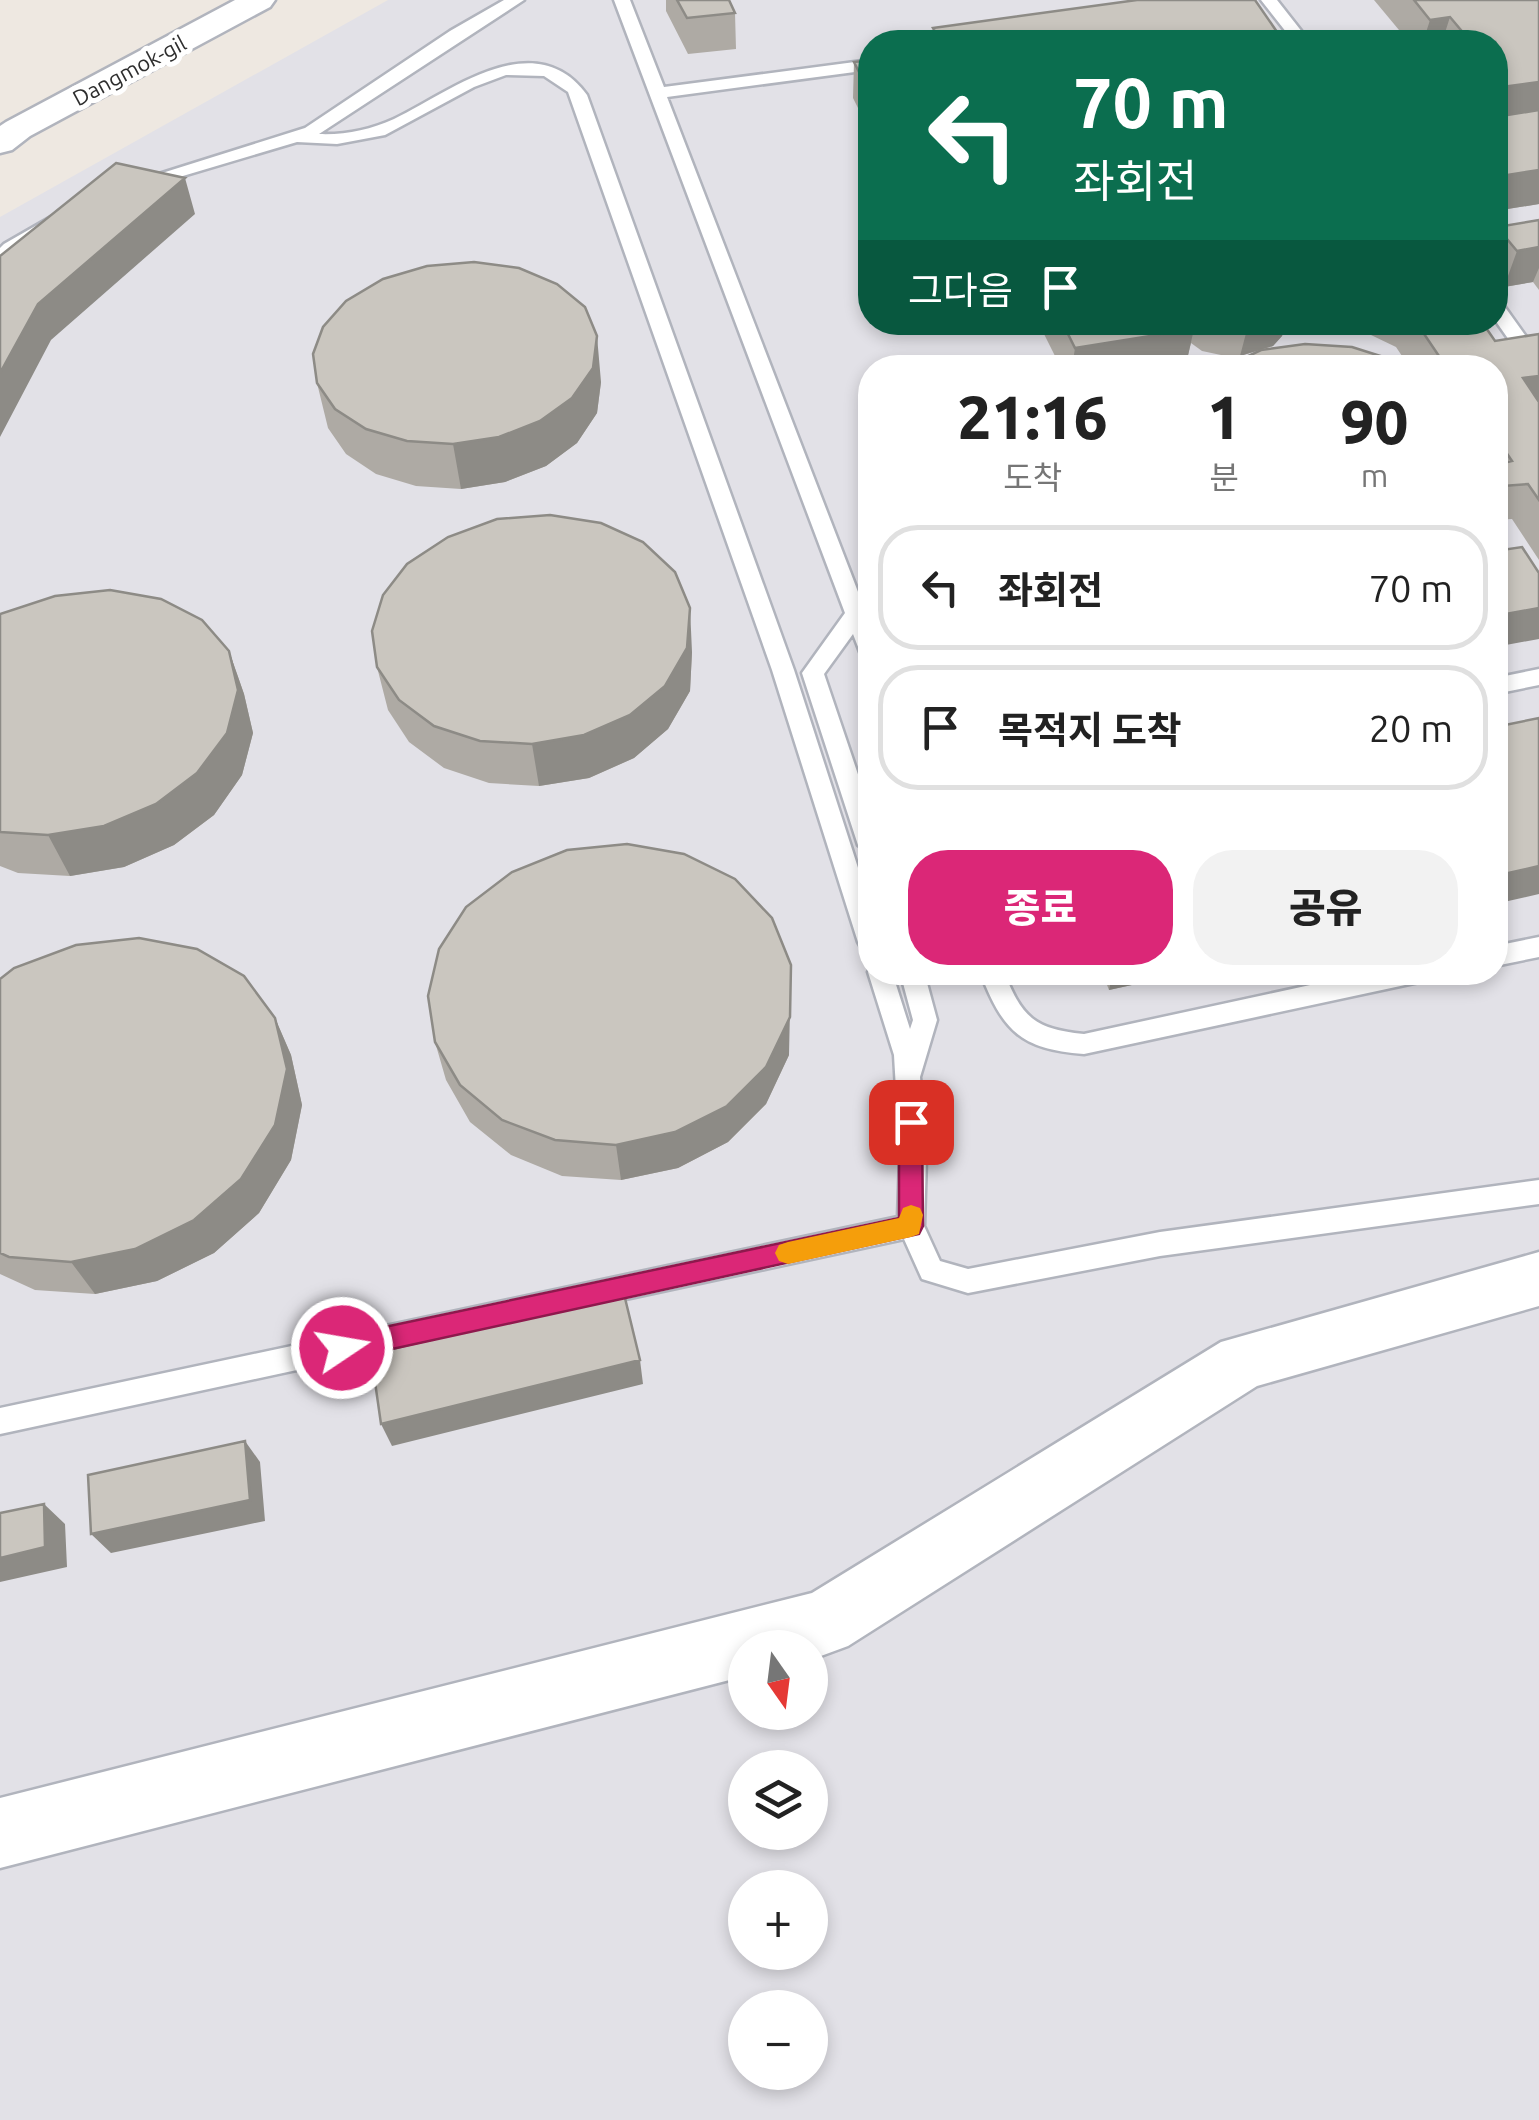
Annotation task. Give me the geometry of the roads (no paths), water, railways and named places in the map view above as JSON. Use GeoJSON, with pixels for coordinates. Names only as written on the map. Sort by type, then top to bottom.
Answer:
{"type":"FeatureCollection","features":[{"type":"Feature","properties":{"kind":"main road"},"geometry":{"type":"LineString","coordinates":[[0,1832],[825,1623],[1242,1362],[1539,1279]]}},
{"type":"Feature","properties":{"kind":"street","name":"Dangmok-gil"},"geometry":{"type":"LineString","coordinates":[[0,142],[259,0]]}},
{"type":"Feature","properties":{"kind":"lane"},"geometry":{"type":"LineString","coordinates":[[110,194],[311,132],[456,34],[516,0]]}},
{"type":"Feature","properties":{"kind":"lane"},"geometry":{"type":"LineString","coordinates":[[622,0],[858,618]]}},
{"type":"Feature","properties":{"kind":"lane"},"geometry":{"type":"LineString","coordinates":[[1269,0],[1293,30]]}},
{"type":"Feature","properties":{"kind":"lane"},"geometry":{"type":"LineString","coordinates":[[660,92],[858,67]]}},
{"type":"Feature","properties":{"kind":"lane"},"geometry":{"type":"LineString","coordinates":[[295,136],[310,140],[380,131],[482,74],[510,69],[544,70],[568,79],[586,113],[783,670],[858,904]]}},
{"type":"Feature","properties":{"kind":"lane"},"geometry":{"type":"LineString","coordinates":[[244,172],[259,146]]}},
{"type":"Feature","properties":{"kind":"lane"},"geometry":{"type":"LineString","coordinates":[[0,260],[6,250],[29,233],[62,216]]}},
{"type":"Feature","properties":{"kind":"lane"},"geometry":{"type":"LineString","coordinates":[[1508,326],[1528,354]]}},
{"type":"Feature","properties":{"kind":"lane"},"geometry":{"type":"LineString","coordinates":[[856,613],[813,672],[858,809]]}},
{"type":"Feature","properties":{"kind":"lane"},"geometry":{"type":"LineString","coordinates":[[1508,684],[1539,678]]}},
{"type":"Feature","properties":{"kind":"lane"},"geometry":{"type":"LineString","coordinates":[[1508,953],[1539,947]]}},
{"type":"Feature","properties":{"kind":"lane"},"geometry":{"type":"LineString","coordinates":[[884,985],[906,1054],[913,1158],[911,1226],[931,1270],[968,1281],[1160,1244],[1539,1192]]}},
{"type":"Feature","properties":{"kind":"lane"},"geometry":{"type":"LineString","coordinates":[[908,1085],[925,1020],[916,985]]}},
{"type":"Feature","properties":{"kind":"lane"},"geometry":{"type":"LineString","coordinates":[[997,985],[1006,1010],[1024,1029],[1054,1042],[1084,1044],[1359,985]]}},
{"type":"Feature","properties":{"kind":"lane"},"geometry":{"type":"LineString","coordinates":[[0,1421],[911,1226]]}}]}
